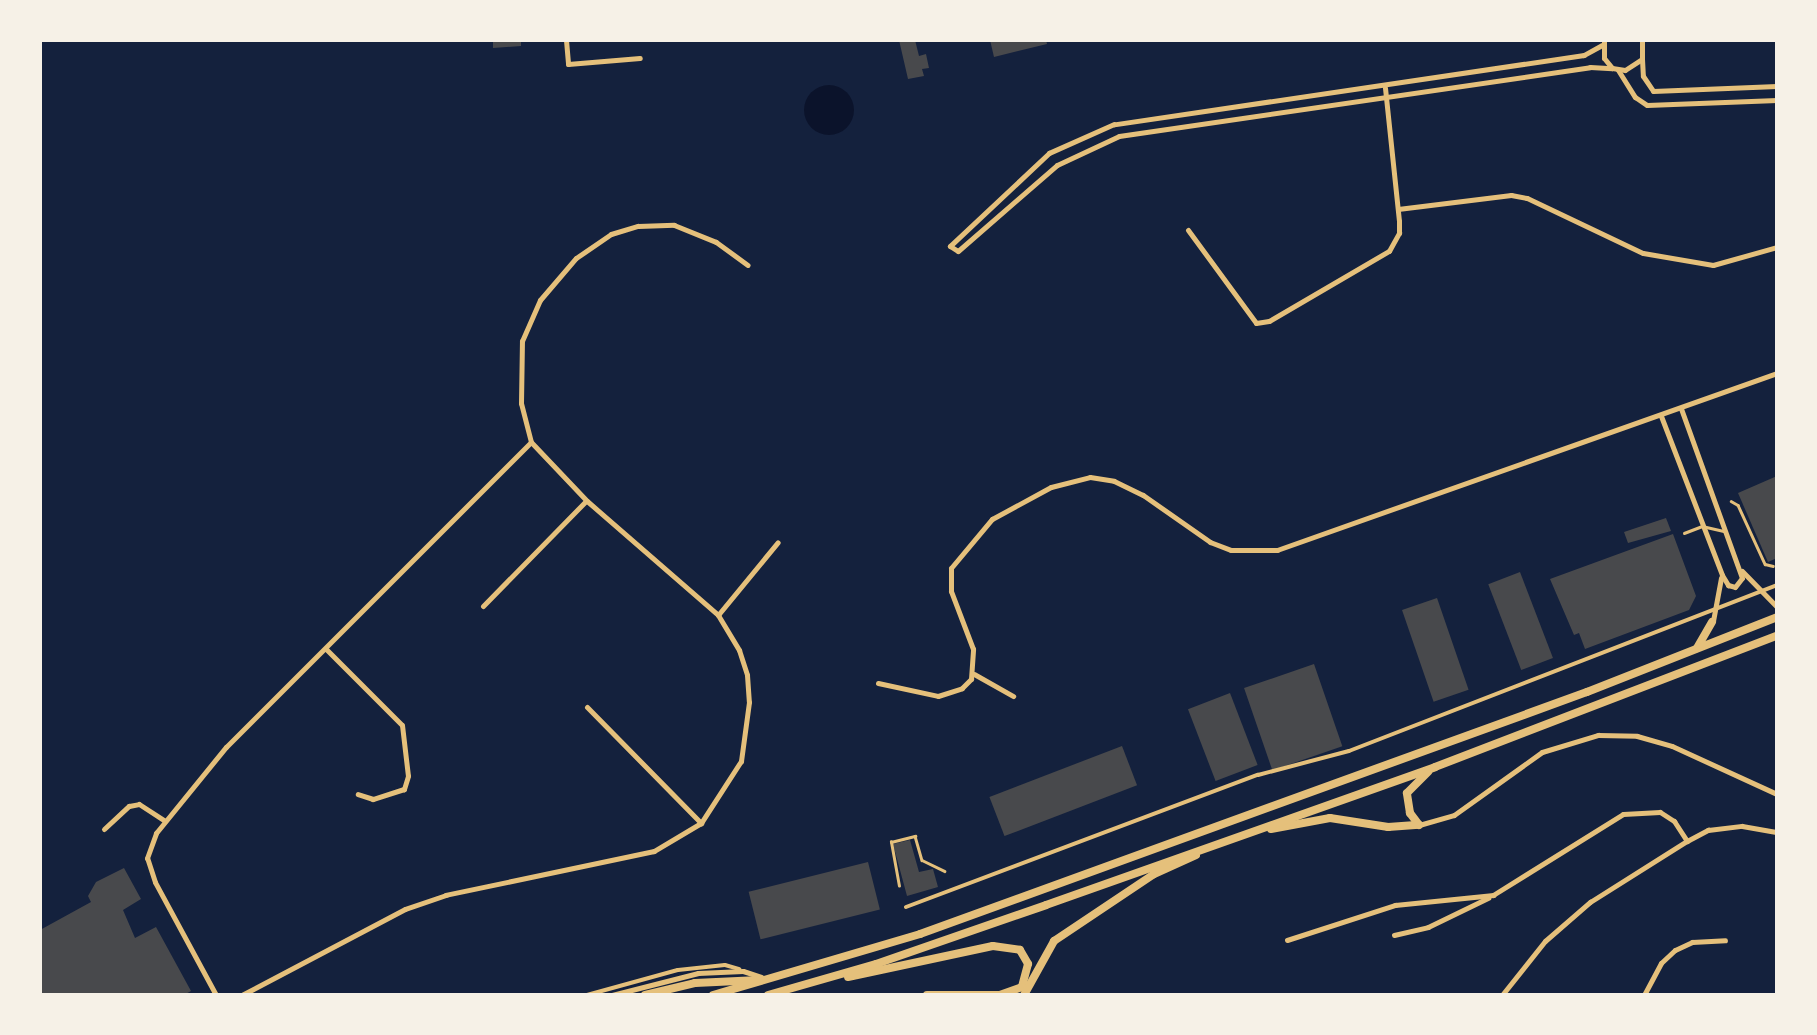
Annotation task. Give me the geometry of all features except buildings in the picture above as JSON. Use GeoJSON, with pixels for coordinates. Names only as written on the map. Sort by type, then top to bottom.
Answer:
{"type":"FeatureCollection","features":[{"type":"Feature","properties":{"kind":"main road"},"geometry":{"type":"LineString","coordinates":[[713,995],[920,934],[1694,652],[1777,617]]}},
{"type":"Feature","properties":{"kind":"main road"},"geometry":{"type":"LineString","coordinates":[[1694,652],[1712,622]]}},
{"type":"Feature","properties":{"kind":"main road"},"geometry":{"type":"LineString","coordinates":[[784,991],[946,940],[1434,767],[1777,636]]}},
{"type":"Feature","properties":{"kind":"main road"},"geometry":{"type":"LineString","coordinates":[[1419,825],[1410,813],[1407,793],[1434,767]]}},
{"type":"Feature","properties":{"kind":"main road"},"geometry":{"type":"LineString","coordinates":[[1024,995],[1054,940],[1154,874],[1235,836],[1330,818],[1388,827],[1419,825]]}},
{"type":"Feature","properties":{"kind":"main road"},"geometry":{"type":"LineString","coordinates":[[768,995],[992,946],[1020,950],[1028,964],[1022,987],[1000,995],[927,995]]}},
{"type":"Feature","properties":{"kind":"main road"},"geometry":{"type":"LineString","coordinates":[[645,995],[728,979],[768,980]]}},
{"type":"Feature","properties":{"kind":"street"},"geometry":{"type":"LineString","coordinates":[[566,40],[568,64],[640,58]]}},
{"type":"Feature","properties":{"kind":"street"},"geometry":{"type":"LineString","coordinates":[[1603,42],[1584,56],[1385,88],[1114,124],[1050,152],[950,243],[950,249],[958,251],[1057,164],[1119,136],[1539,75],[1632,68],[1642,59]]}},
{"type":"Feature","properties":{"kind":"street"},"geometry":{"type":"LineString","coordinates":[[1603,42],[1604,58],[1635,97],[1647,104],[1777,100]]}},
{"type":"Feature","properties":{"kind":"street"},"geometry":{"type":"LineString","coordinates":[[1642,42],[1643,76],[1653,90],[1777,86]]}},
{"type":"Feature","properties":{"kind":"street"},"geometry":{"type":"LineString","coordinates":[[1536,62],[1539,75]]}},
{"type":"Feature","properties":{"kind":"street"},"geometry":{"type":"LineString","coordinates":[[1188,230],[1250,320],[1262,322],[1389,251],[1399,233],[1385,88]]}},
{"type":"Feature","properties":{"kind":"street"},"geometry":{"type":"LineString","coordinates":[[1176,116],[1178,128]]}},
{"type":"Feature","properties":{"kind":"street"},"geometry":{"type":"LineString","coordinates":[[1398,209],[1512,196],[1527,198],[1643,253],[1713,265],[1777,248]]}},
{"type":"Feature","properties":{"kind":"street"},"geometry":{"type":"LineString","coordinates":[[242,995],[405,909],[465,890],[654,851],[701,823],[742,761],[749,702],[739,650],[718,615],[587,500],[531,442],[521,403],[522,341],[540,300],[576,258],[624,230],[674,225],[716,242],[748,266]]}},
{"type":"Feature","properties":{"kind":"street"},"geometry":{"type":"LineString","coordinates":[[878,683],[938,696],[962,688],[974,674],[974,649],[951,590],[951,568],[992,520],[1052,487],[1090,478],[1114,481],[1143,495],[1210,542],[1231,550],[1277,550],[1777,373]]}},
{"type":"Feature","properties":{"kind":"street"},"geometry":{"type":"LineString","coordinates":[[1662,416],[1722,575],[1728,586],[1740,585],[1737,564],[1681,408]]}},
{"type":"Feature","properties":{"kind":"street"},"geometry":{"type":"LineString","coordinates":[[216,995],[151,870],[148,858],[164,820],[226,746],[531,442]]}},
{"type":"Feature","properties":{"kind":"street"},"geometry":{"type":"LineString","coordinates":[[483,606],[587,500]]}},
{"type":"Feature","properties":{"kind":"street"},"geometry":{"type":"LineString","coordinates":[[1698,510],[1714,502]]}},
{"type":"Feature","properties":{"kind":"street"},"geometry":{"type":"LineString","coordinates":[[718,615],[778,542]]}},
{"type":"Feature","properties":{"kind":"street"},"geometry":{"type":"LineString","coordinates":[[1737,564],[1748,581],[1764,590],[1776,604]]}},
{"type":"Feature","properties":{"kind":"street"},"geometry":{"type":"LineString","coordinates":[[1712,622],[1722,575]]}},
{"type":"Feature","properties":{"kind":"street"},"geometry":{"type":"LineString","coordinates":[[906,907],[1258,775],[1349,750],[1777,585]]}},
{"type":"Feature","properties":{"kind":"street"},"geometry":{"type":"LineString","coordinates":[[326,649],[402,724],[408,776],[404,789],[373,799],[358,794]]}},
{"type":"Feature","properties":{"kind":"street"},"geometry":{"type":"LineString","coordinates":[[974,674],[1013,696]]}},
{"type":"Feature","properties":{"kind":"street"},"geometry":{"type":"LineString","coordinates":[[587,707],[701,823]]}},
{"type":"Feature","properties":{"kind":"street"},"geometry":{"type":"LineString","coordinates":[[1419,825],[1454,815],[1542,752],[1598,735],[1637,736],[1672,746],[1777,794]]}},
{"type":"Feature","properties":{"kind":"street"},"geometry":{"type":"LineString","coordinates":[[104,829],[128,806],[139,804],[164,820]]}},
{"type":"Feature","properties":{"kind":"street"},"geometry":{"type":"LineString","coordinates":[[1394,935],[1428,927],[1494,895],[1623,814],[1660,812],[1674,821],[1687,841]]}},
{"type":"Feature","properties":{"kind":"street"},"geometry":{"type":"LineString","coordinates":[[1502,995],[1545,941],[1590,902],[1687,841],[1708,830],[1742,826],[1777,832]]}},
{"type":"Feature","properties":{"kind":"street"},"geometry":{"type":"LineString","coordinates":[[1288,940],[1395,905],[1494,895]]}},
{"type":"Feature","properties":{"kind":"street"},"geometry":{"type":"LineString","coordinates":[[1644,995],[1661,962],[1675,950],[1692,942],[1725,940]]}},
{"type":"Feature","properties":{"kind":"street"},"geometry":{"type":"LineString","coordinates":[[587,995],[678,970],[725,964],[768,980]]}},
{"type":"Feature","properties":{"kind":"street"},"geometry":{"type":"LineString","coordinates":[[612,995],[698,973],[743,971]]}},
{"type":"Feature","properties":{"kind":"lane"},"geometry":{"type":"LineString","coordinates":[[1731,502],[1738,505],[1765,564],[1773,566]]}},
{"type":"Feature","properties":{"kind":"lane"},"geometry":{"type":"LineString","coordinates":[[1684,533],[1702,526],[1726,532]]}},
{"type":"Feature","properties":{"kind":"lane"},"geometry":{"type":"LineString","coordinates":[[899,886],[890,842],[915,836],[922,860],[944,871]]}},
{"type":"Feature","properties":{"kind":"water"},"geometry":{"type":"Polygon","coordinates":[[[829,85],[847,92],[854,110],[847,128],[829,135],[811,128],[804,110],[811,92],[829,85]]]}}]}
